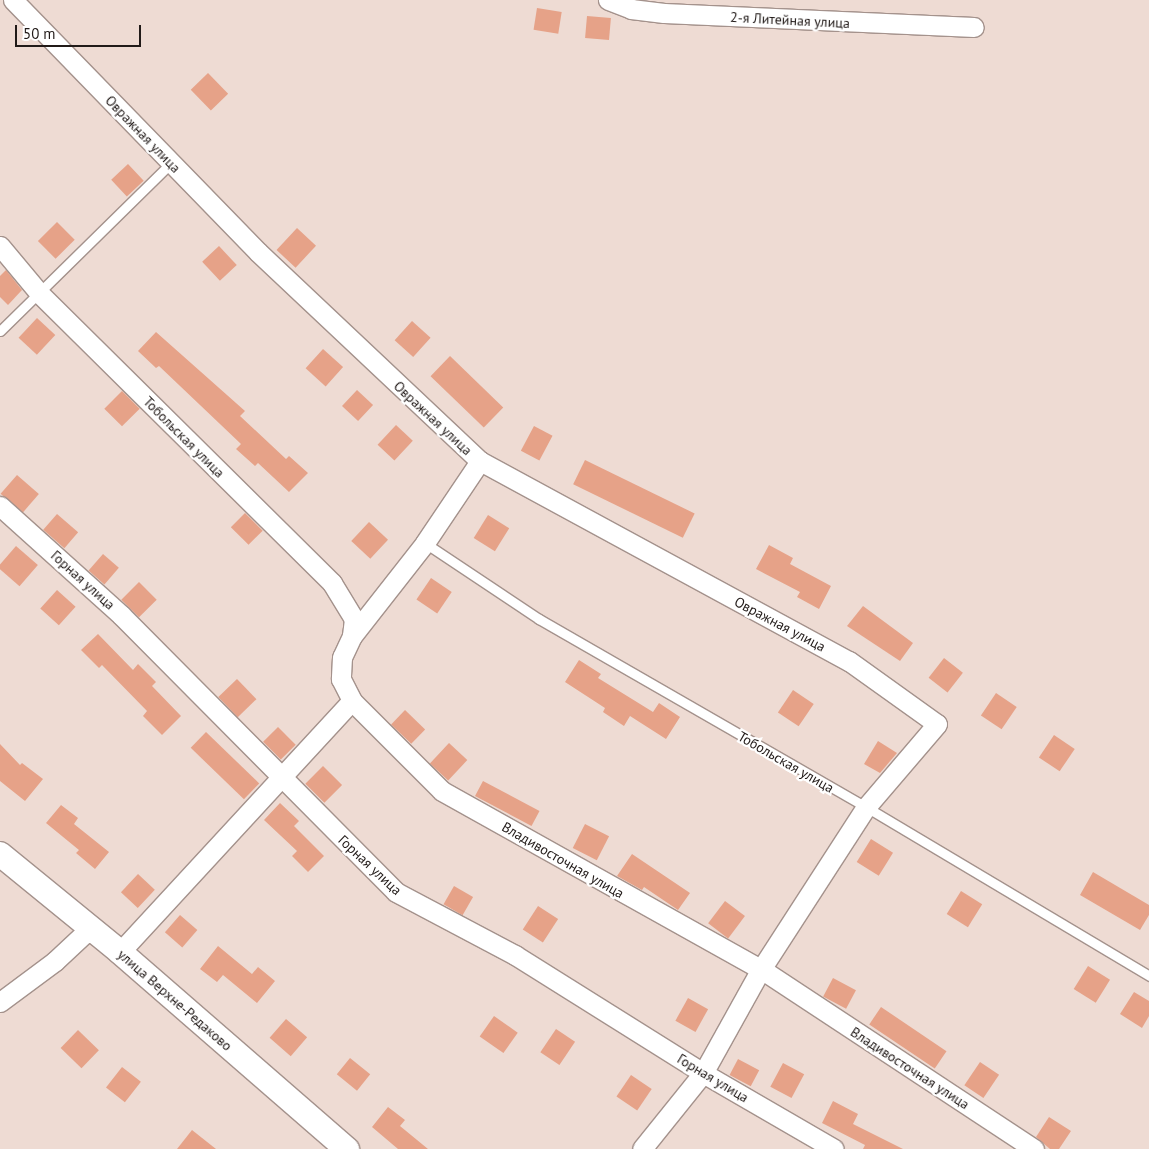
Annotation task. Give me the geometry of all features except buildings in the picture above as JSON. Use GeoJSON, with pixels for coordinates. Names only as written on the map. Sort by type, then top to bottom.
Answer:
{"type":"FeatureCollection","features":[{"type":"Feature","properties":{"kind":"street","name":"Овражная улица"},"geometry":{"type":"LineString","coordinates":[[13,0],[171,163],[315,307],[480,461],[849,661],[937,724],[866,807]]}},
{"type":"Feature","properties":{"kind":"street","name":"2-я Литейная улица"},"geometry":{"type":"LineString","coordinates":[[608,0],[631,9],[674,13],[974,27]]}},
{"type":"Feature","properties":{"kind":"street","name":"Тобольская улица"},"geometry":{"type":"LineString","coordinates":[[0,246],[40,294],[332,583],[354,619],[352,636]]}},
{"type":"Feature","properties":{"kind":"street","name":"Владивосточная улица"},"geometry":{"type":"LineString","coordinates":[[480,461],[425,543],[352,636],[342,657],[341,679],[352,701],[442,791],[761,969],[1034,1149]]}},
{"type":"Feature","properties":{"kind":"street","name":"Горная улица"},"geometry":{"type":"LineString","coordinates":[[0,506],[122,615],[281,778],[396,892],[515,955],[703,1073],[834,1149]]}},
{"type":"Feature","properties":{"kind":"street"},"geometry":{"type":"LineString","coordinates":[[120,952],[352,701]]}},
{"type":"Feature","properties":{"kind":"street"},"geometry":{"type":"LineString","coordinates":[[642,1149],[703,1073],[761,969],[866,807]]}},
{"type":"Feature","properties":{"kind":"street","name":"улица Верхне-Редаково"},"geometry":{"type":"LineString","coordinates":[[0,854],[120,952],[347,1149]]}},
{"type":"Feature","properties":{"kind":"street"},"geometry":{"type":"LineString","coordinates":[[0,1002],[56,962],[85,933],[96,933]]}},
{"type":"Feature","properties":{"kind":"lane"},"geometry":{"type":"LineString","coordinates":[[0,331],[40,294],[171,163]]}},
{"type":"Feature","properties":{"kind":"lane","name":"Тобольская улица"},"geometry":{"type":"LineString","coordinates":[[425,543],[539,619],[866,807],[1149,976]]}}]}
